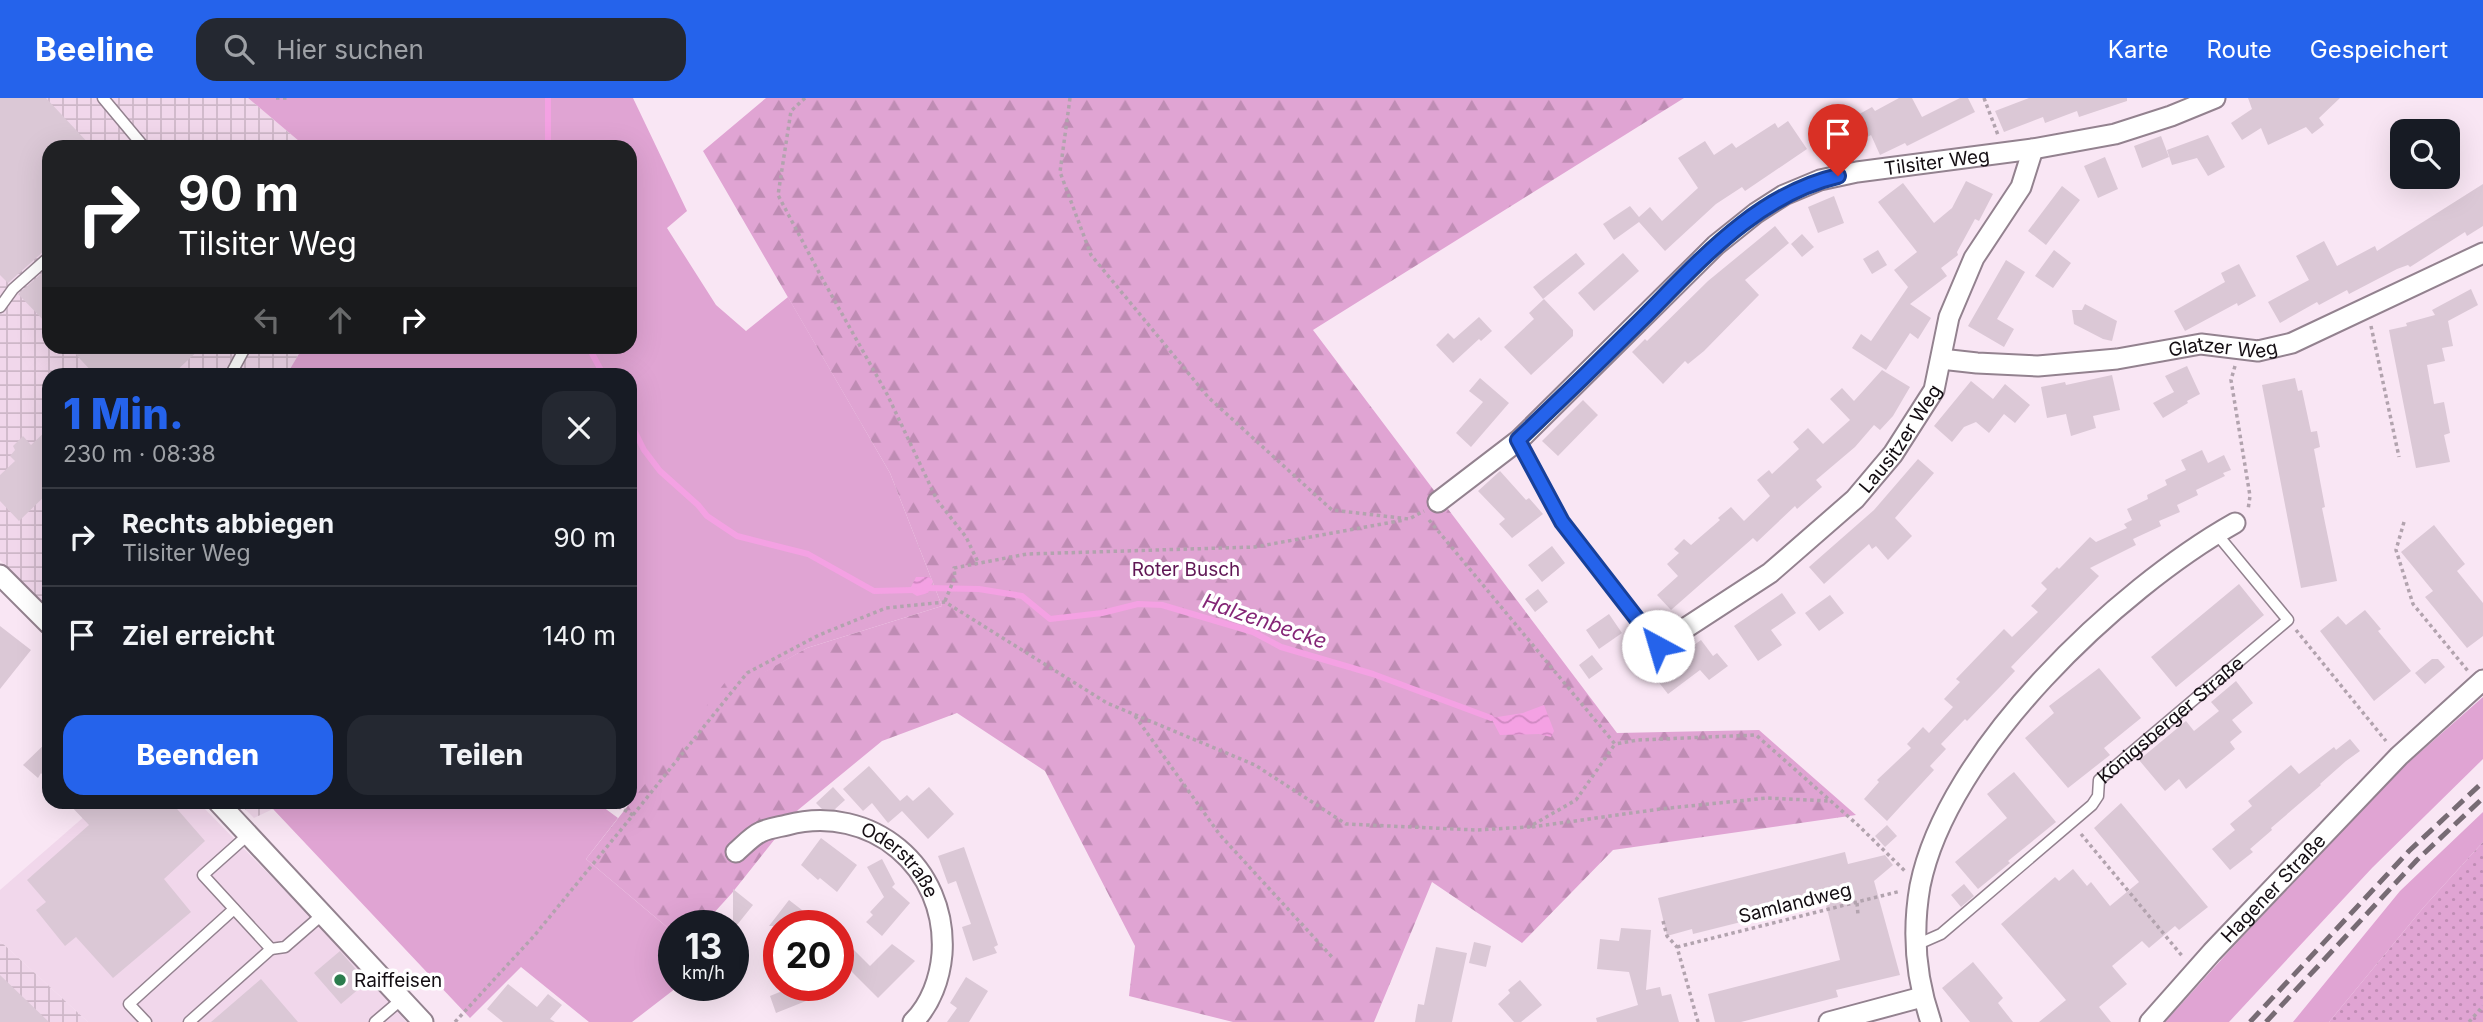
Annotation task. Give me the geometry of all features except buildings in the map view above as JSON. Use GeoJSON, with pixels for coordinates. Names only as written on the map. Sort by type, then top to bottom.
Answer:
{"type":"FeatureCollection","features":[{"type":"Feature","properties":{"kind":"street","name":"Tilsiter Weg"},"geometry":{"type":"LineString","coordinates":[[1430,507],[1518,440],[1716,245],[1784,195],[1820,180],[1857,172],[2033,149],[2115,134],[2215,98]]}},
{"type":"Feature","properties":{"kind":"street","name":"Lausitzer Weg"},"geometry":{"type":"LineString","coordinates":[[1658,646],[1770,573],[1855,499],[1893,454],[1934,390],[1949,317],[1974,258],[2021,187],[2033,149]]}},
{"type":"Feature","properties":{"kind":"street","name":"Glatzer Weg"},"geometry":{"type":"LineString","coordinates":[[1941,359],[2038,366],[2117,359],[2201,344],[2258,351],[2292,343],[2483,253]]}},
{"type":"Feature","properties":{"kind":"street"},"geometry":{"type":"LineString","coordinates":[[1931,1022],[1922,997],[1915,946],[1920,886],[1939,827],[1967,777],[2005,725],[2074,646],[2145,583],[2235,523]]}},
{"type":"Feature","properties":{"kind":"street"},"geometry":{"type":"LineString","coordinates":[[0,575],[42,617]]}},
{"type":"Feature","properties":{"kind":"street","name":"Hagener Straße"},"geometry":{"type":"LineString","coordinates":[[2150,1022],[2212,951],[2399,756],[2483,680]]}},
{"type":"Feature","properties":{"kind":"street"},"geometry":{"type":"LineString","coordinates":[[225,809],[423,1022]]}},
{"type":"Feature","properties":{"kind":"street","name":"Oderstraße"},"geometry":{"type":"LineString","coordinates":[[736,852],[760,832],[793,823],[826,819],[858,826],[891,841],[912,860],[929,886],[940,916],[943,942],[941,965],[934,992],[913,1022]]}},
{"type":"Feature","properties":{"kind":"street"},"geometry":{"type":"LineString","coordinates":[[1829,1022],[1922,997]]}},
{"type":"Feature","properties":{"kind":"lane"},"geometry":{"type":"LineString","coordinates":[[103,98],[138,140]]}},
{"type":"Feature","properties":{"kind":"lane"},"geometry":{"type":"LineString","coordinates":[[0,307],[13,289],[42,263]]}},
{"type":"Feature","properties":{"kind":"lane"},"geometry":{"type":"LineString","coordinates":[[1518,440],[1562,522],[1658,646]]}},
{"type":"Feature","properties":{"kind":"lane","name":"Königsberger Straße"},"geometry":{"type":"LineString","coordinates":[[1915,946],[1941,934],[2073,824],[2096,802],[2099,780],[2288,620],[2216,534]]}},
{"type":"Feature","properties":{"kind":"lane"},"geometry":{"type":"LineString","coordinates":[[248,834],[203,875],[271,949]]}},
{"type":"Feature","properties":{"kind":"lane"},"geometry":{"type":"LineString","coordinates":[[146,1022],[129,1004],[234,909]]}},
{"type":"Feature","properties":{"kind":"lane"},"geometry":{"type":"LineString","coordinates":[[190,1022],[271,949],[285,947],[323,914]]}},
{"type":"Feature","properties":{"kind":"lane"},"geometry":{"type":"LineString","coordinates":[[375,1022],[402,999]]}},
{"type":"Feature","properties":{"kind":"path"},"geometry":{"type":"LineString","coordinates":[[276,98],[288,98]]}},
{"type":"Feature","properties":{"kind":"path"},"geometry":{"type":"LineString","coordinates":[[805,98],[791,111],[778,195],[887,394],[937,500],[966,537],[978,562]]}},
{"type":"Feature","properties":{"kind":"path"},"geometry":{"type":"LineString","coordinates":[[1070,98],[1060,172],[1091,255],[1208,397],[1332,510],[1409,520]]}},
{"type":"Feature","properties":{"kind":"path"},"geometry":{"type":"LineString","coordinates":[[1984,98],[2004,153]]}},
{"type":"Feature","properties":{"kind":"path"},"geometry":{"type":"LineString","coordinates":[[2367,309],[2399,457]]}},
{"type":"Feature","properties":{"kind":"path"},"geometry":{"type":"LineString","coordinates":[[2235,523],[2248,511],[2250,496],[2231,380],[2240,350]]}},
{"type":"Feature","properties":{"kind":"path"},"geometry":{"type":"LineString","coordinates":[[945,602],[955,578],[954,568],[978,562],[1027,554],[1255,547],[1409,520],[1430,507],[1615,744]]}},
{"type":"Feature","properties":{"kind":"path"},"geometry":{"type":"LineString","coordinates":[[2404,522],[2396,550],[2413,604],[2452,652]]}},
{"type":"Feature","properties":{"kind":"path"},"geometry":{"type":"LineString","coordinates":[[454,1022],[534,936],[747,673],[819,635],[886,608],[945,602],[1107,703],[1255,765],[1346,824],[1476,830],[1528,828],[1660,809],[1767,798],[1832,802]]}},
{"type":"Feature","properties":{"kind":"path"},"geometry":{"type":"LineString","coordinates":[[2305,641],[2399,756]]}},
{"type":"Feature","properties":{"kind":"path"},"geometry":{"type":"LineString","coordinates":[[1134,714],[1220,835],[1332,957]]}},
{"type":"Feature","properties":{"kind":"path"},"geometry":{"type":"LineString","coordinates":[[1528,828],[1576,800],[1615,744],[1638,740],[1756,735],[1832,802],[1920,886]]}},
{"type":"Feature","properties":{"kind":"path"},"geometry":{"type":"LineString","coordinates":[[623,809],[633,815]]}},
{"type":"Feature","properties":{"kind":"path"},"geometry":{"type":"LineString","coordinates":[[2073,824],[2168,940]]}},
{"type":"Feature","properties":{"kind":"path","name":"Samlandweg"},"geometry":{"type":"LineString","coordinates":[[1677,947],[1920,886]]}},
{"type":"Feature","properties":{"kind":"path"},"geometry":{"type":"LineString","coordinates":[[1857,903],[1858,915]]}},
{"type":"Feature","properties":{"kind":"path"},"geometry":{"type":"LineString","coordinates":[[1663,921],[1667,936],[1677,947],[1698,1022]]}},
{"type":"Feature","properties":{"kind":"path"},"geometry":{"type":"LineString","coordinates":[[2469,1022],[2483,1006]]}},
{"type":"Feature","properties":{"kind":"shaded area"},"geometry":{"type":"Polygon","coordinates":[[[0,98],[248,98],[298,140],[42,140],[42,354],[299,354],[291,368],[42,368],[42,603],[0,560],[0,98]]]}},
{"type":"Feature","properties":{"kind":"shaded area"},"geometry":{"type":"Polygon","coordinates":[[[93,809],[205,809],[380,987],[406,1022],[88,1022],[0,941],[0,890],[93,809]]]}},
{"type":"Feature","properties":{"kind":"shaded area"},"geometry":{"type":"Polygon","coordinates":[[[245,809],[273,809],[254,818],[245,809]]]}},
{"type":"Feature","properties":{"kind":"shaded area"},"geometry":{"type":"Polygon","coordinates":[[[0,941],[88,1022],[0,1022],[0,941]]]}},
{"type":"Feature","properties":{"kind":"green space"},"geometry":{"type":"Polygon","coordinates":[[[248,98],[633,98],[687,211],[667,228],[716,305],[746,331],[788,297],[890,473],[942,606],[807,648],[748,682],[637,795],[637,368],[291,368],[299,354],[637,354],[637,140],[298,140],[248,98]]]}},
{"type":"Feature","properties":{"kind":"green space","name":"Roter Busch"},"geometry":{"type":"Polygon","coordinates":[[[766,98],[1684,98],[1313,330],[1617,733],[1759,730],[1856,815],[1613,850],[1522,943],[1432,882],[1374,1022],[1233,1022],[1129,996],[1135,946],[1045,771],[957,713],[882,741],[798,810],[717,910],[658,910],[658,920],[586,859],[625,809],[637,809],[637,794],[734,671],[748,681],[807,648],[942,606],[890,473],[703,151],[766,98]]]}},
{"type":"Feature","properties":{"kind":"green space"},"geometry":{"type":"Polygon","coordinates":[[[2483,697],[2483,759],[2372,868],[2229,1022],[2165,1022],[2401,769],[2483,697]]]}},
{"type":"Feature","properties":{"kind":"green space"},"geometry":{"type":"Polygon","coordinates":[[[273,809],[606,809],[618,818],[586,859],[658,920],[659,1001],[632,1022],[589,1022],[521,967],[470,1018],[273,809]]]}},
{"type":"Feature","properties":{"kind":"green space"},"geometry":{"type":"Polygon","coordinates":[[[2483,812],[2483,842],[2423,908],[2329,1022],[2293,1022],[2400,891],[2483,812]]]}},
{"type":"Feature","properties":{"kind":"green space"},"geometry":{"type":"Polygon","coordinates":[[[2483,842],[2483,1022],[2329,1022],[2423,908],[2483,842]]]}},
{"type":"Feature","properties":{"kind":"water"},"geometry":{"type":"Polygon","coordinates":[[[916,577],[929,577],[933,581],[928,593],[917,596],[909,591],[916,577]]]}},
{"type":"Feature","properties":{"kind":"water"},"geometry":{"type":"Polygon","coordinates":[[[1544,705],[1554,731],[1551,737],[1539,734],[1500,735],[1491,718],[1523,713],[1544,705]]]}},
{"type":"Feature","properties":{"kind":"waterway","name":"Halzenbecke"},"geometry":{"type":"LineString","coordinates":[[548,98],[548,140]]}},
{"type":"Feature","properties":{"kind":"waterway","name":"Halzenbecke"},"geometry":{"type":"LineString","coordinates":[[592,354],[600,368]]}},
{"type":"Feature","properties":{"kind":"waterway","name":"Halzenbecke"},"geometry":{"type":"LineString","coordinates":[[637,436],[660,471],[707,516],[737,536],[808,554],[874,591],[914,590]]}},
{"type":"Feature","properties":{"kind":"waterway","name":"Halzenbecke"},"geometry":{"type":"LineString","coordinates":[[925,588],[979,589],[1022,596],[1050,619],[1102,613],[1138,604],[1162,605],[1253,632],[1281,647],[1373,674],[1491,718]]}},
{"type":"Feature","properties":{"kind":"railway"},"geometry":{"type":"LineString","coordinates":[[2250,1022],[2409,851],[2483,782]]}},
{"type":"Feature","properties":{"kind":"railway"},"geometry":{"type":"LineString","coordinates":[[2266,1022],[2417,860],[2483,798]]}},
{"type":"Feature","properties":{"kind":"place","name":"Raiffeisen"},"geometry":{"type":"Point","coordinates":[340,980]}},
{"type":"Feature","properties":{"kind":"route"},"geometry":{"type":"LineString","coordinates":[[1658,646],[1562,522],[1518,440],[1716,245],[1784,195],[1820,180],[1838,176]]}}]}
